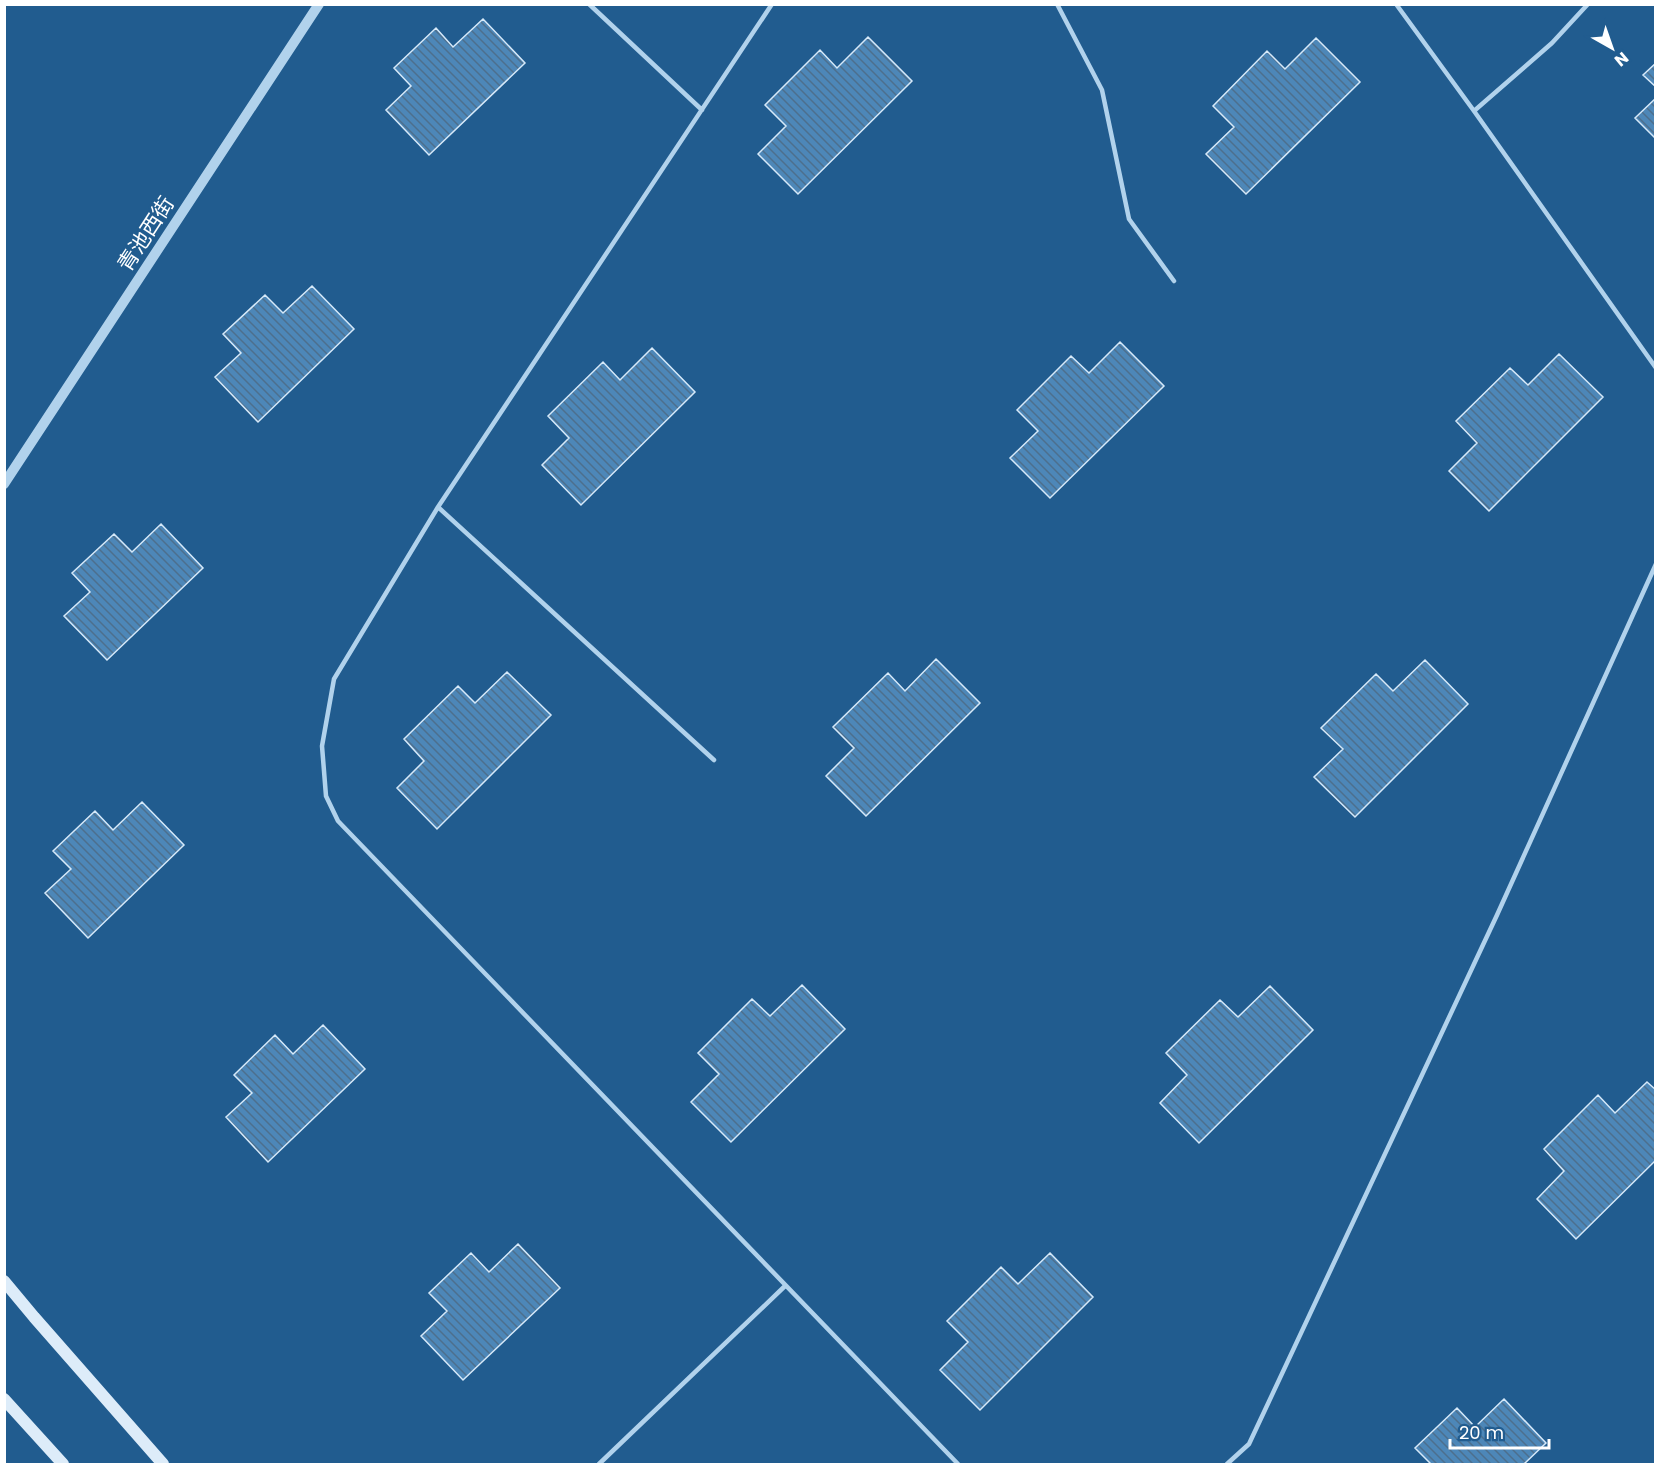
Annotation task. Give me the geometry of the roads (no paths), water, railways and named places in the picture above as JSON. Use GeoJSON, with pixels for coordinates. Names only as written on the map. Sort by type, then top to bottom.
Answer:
{"type":"FeatureCollection","features":[{"type":"Feature","properties":{"kind":"main road"},"geometry":{"type":"LineString","coordinates":[[4,1281],[163,1464]]}},
{"type":"Feature","properties":{"kind":"main road"},"geometry":{"type":"LineString","coordinates":[[4,1399],[63,1464]]}},
{"type":"Feature","properties":{"kind":"street","name":"青池西街"},"geometry":{"type":"LineString","coordinates":[[4,484],[319,4]]}},
{"type":"Feature","properties":{"kind":"lane"},"geometry":{"type":"LineString","coordinates":[[589,4],[702,110]]}},
{"type":"Feature","properties":{"kind":"lane"},"geometry":{"type":"LineString","coordinates":[[772,4],[438,507],[334,679],[321,746],[326,796],[338,821],[958,1464]]}},
{"type":"Feature","properties":{"kind":"lane"},"geometry":{"type":"LineString","coordinates":[[1057,4],[1102,90],[1129,219],[1174,281]]}},
{"type":"Feature","properties":{"kind":"lane"},"geometry":{"type":"LineString","coordinates":[[1395,4],[1474,111],[1656,368]]}},
{"type":"Feature","properties":{"kind":"lane"},"geometry":{"type":"LineString","coordinates":[[1474,111],[1552,44],[1588,4]]}},
{"type":"Feature","properties":{"kind":"lane"},"geometry":{"type":"LineString","coordinates":[[438,507],[714,760]]}},
{"type":"Feature","properties":{"kind":"lane"},"geometry":{"type":"LineString","coordinates":[[1227,1464],[1250,1444],[1497,915],[1656,564]]}},
{"type":"Feature","properties":{"kind":"lane"},"geometry":{"type":"LineString","coordinates":[[599,1464],[785,1286]]}}]}
